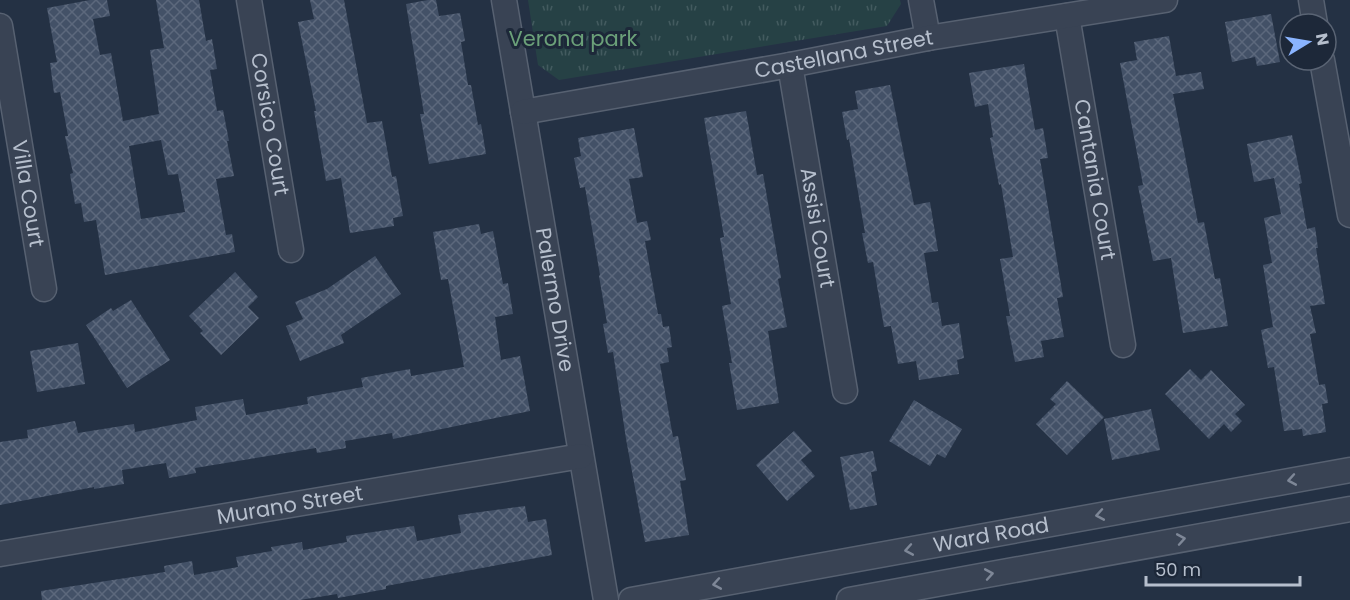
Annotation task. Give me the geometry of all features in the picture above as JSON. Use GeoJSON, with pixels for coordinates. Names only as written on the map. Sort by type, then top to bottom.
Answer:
{"type":"FeatureCollection","features":[{"type":"Feature","properties":{"kind":"street","name":"Corsico Court"},"geometry":{"type":"LineString","coordinates":[[249,0],[291,250]]}},
{"type":"Feature","properties":{"kind":"street","name":"Palermo Drive"},"geometry":{"type":"LineString","coordinates":[[504,0],[606,600]]}},
{"type":"Feature","properties":{"kind":"street"},"geometry":{"type":"LineString","coordinates":[[921,0],[928,38]]}},
{"type":"Feature","properties":{"kind":"street","name":"Castellana Street"},"geometry":{"type":"LineString","coordinates":[[523,112],[928,38],[1165,0]]}},
{"type":"Feature","properties":{"kind":"street","name":"Cantania Court"},"geometry":{"type":"LineString","coordinates":[[1067,16],[1123,345]]}},
{"type":"Feature","properties":{"kind":"street","name":"Villa Court"},"geometry":{"type":"LineString","coordinates":[[0,26],[44,289]]}},
{"type":"Feature","properties":{"kind":"street","name":"Assisi Court"},"geometry":{"type":"LineString","coordinates":[[790,65],[845,391]]}},
{"type":"Feature","properties":{"kind":"street"},"geometry":{"type":"LineString","coordinates":[[1324,72],[1350,215]]}},
{"type":"Feature","properties":{"kind":"street","name":"Murano Street"},"geometry":{"type":"LineString","coordinates":[[0,554],[581,456]]}},
{"type":"Feature","properties":{"kind":"street","name":"Ward Road"},"geometry":{"type":"LineString","coordinates":[[631,600],[1350,470]]}},
{"type":"Feature","properties":{"kind":"street","name":"Ward Road"},"geometry":{"type":"LineString","coordinates":[[849,600],[1350,509]]}},
{"type":"Feature","properties":{"kind":"green space","name":"Verona park"},"geometry":{"type":"Polygon","coordinates":[[[528,0],[900,0],[901,4],[887,26],[559,80],[538,65],[528,0]]]}},
{"type":"Feature","properties":{"kind":"building"},"geometry":{"type":"Polygon","coordinates":[[[90,0],[107,0],[110,16],[93,19],[100,55],[111,53],[123,121],[159,114],[150,50],[164,48],[156,0],[199,0],[206,41],[212,39],[217,69],[210,70],[217,111],[223,110],[234,176],[216,179],[226,235],[232,234],[235,252],[105,275],[96,220],[84,222],[81,203],[75,204],[70,174],[73,173],[65,136],[68,136],[60,92],[54,93],[50,63],[57,62],[47,8],[90,0]],[[161,140],[129,146],[141,219],[185,212],[178,174],[168,175],[161,140]]]}},
{"type":"Feature","properties":{"kind":"building"},"geometry":{"type":"Polygon","coordinates":[[[310,0],[344,0],[367,123],[382,121],[392,177],[396,176],[403,216],[393,218],[394,226],[350,233],[341,178],[326,181],[314,111],[316,111],[298,22],[314,19],[310,0]]]}},
{"type":"Feature","properties":{"kind":"building"},"geometry":{"type":"Polygon","coordinates":[[[436,0],[439,16],[460,13],[465,41],[461,42],[468,85],[471,85],[486,154],[429,164],[420,114],[424,114],[406,4],[436,0]]]}},
{"type":"Feature","properties":{"kind":"building"},"geometry":{"type":"Polygon","coordinates":[[[1271,14],[1278,62],[1257,66],[1255,57],[1232,62],[1225,22],[1271,14]]]}},
{"type":"Feature","properties":{"kind":"building"},"geometry":{"type":"Polygon","coordinates":[[[1169,36],[1176,76],[1201,72],[1204,89],[1173,94],[1198,223],[1204,222],[1215,279],[1220,278],[1228,326],[1183,333],[1171,258],[1153,261],[1138,186],[1143,185],[1120,63],[1137,60],[1134,42],[1169,36]]]}},
{"type":"Feature","properties":{"kind":"building"},"geometry":{"type":"Polygon","coordinates":[[[1024,64],[1035,130],[1043,128],[1048,158],[1040,159],[1063,297],[1057,298],[1064,337],[1041,341],[1044,357],[1015,362],[1006,316],[1010,316],[1000,259],[1013,257],[1001,184],[999,185],[990,138],[993,137],[988,104],[975,107],[969,73],[1024,64]]]}},
{"type":"Feature","properties":{"kind":"building"},"geometry":{"type":"Polygon","coordinates":[[[890,85],[914,205],[930,202],[938,251],[924,253],[932,303],[938,302],[942,326],[959,323],[964,358],[957,360],[959,374],[919,380],[916,361],[898,364],[891,326],[884,327],[873,262],[868,263],[849,139],[847,140],[842,112],[858,109],[855,91],[890,85]]]}},
{"type":"Feature","properties":{"kind":"building"},"geometry":{"type":"Polygon","coordinates":[[[746,111],[757,175],[763,174],[787,327],[768,331],[779,403],[737,410],[722,306],[731,304],[720,238],[724,237],[704,118],[746,111]]]}},
{"type":"Feature","properties":{"kind":"building"},"geometry":{"type":"Polygon","coordinates":[[[634,128],[643,177],[629,179],[637,223],[647,221],[651,240],[645,241],[658,314],[661,314],[663,327],[669,326],[672,347],[667,348],[669,362],[660,364],[673,437],[678,436],[686,480],[680,481],[689,535],[645,542],[613,352],[608,353],[603,324],[607,323],[585,187],[580,188],[574,158],[581,156],[578,138],[634,128]]]}},
{"type":"Feature","properties":{"kind":"building"},"geometry":{"type":"Polygon","coordinates":[[[1292,135],[1302,183],[1299,184],[1307,229],[1315,227],[1325,304],[1310,306],[1316,333],[1310,334],[1319,385],[1325,384],[1328,403],[1322,404],[1326,432],[1303,436],[1302,429],[1284,431],[1274,367],[1268,368],[1261,330],[1273,327],[1263,265],[1272,263],[1264,218],[1281,214],[1274,178],[1254,182],[1247,144],[1292,135]]]}},
{"type":"Feature","properties":{"kind":"building"},"geometry":{"type":"Polygon","coordinates":[[[479,224],[481,234],[493,231],[503,284],[508,283],[513,314],[495,317],[501,360],[520,356],[530,411],[393,439],[392,433],[345,441],[346,448],[317,453],[316,448],[195,468],[196,473],[169,478],[166,463],[122,470],[124,484],[94,489],[94,487],[0,505],[0,442],[28,438],[27,430],[75,421],[78,433],[134,424],[135,432],[197,420],[195,407],[243,399],[246,415],[308,404],[307,397],[363,387],[361,378],[410,369],[411,376],[464,367],[448,279],[441,280],[433,232],[479,224]]]}},
{"type":"Feature","properties":{"kind":"building"},"geometry":{"type":"Polygon","coordinates":[[[375,256],[401,294],[341,335],[344,343],[300,361],[286,326],[303,319],[295,302],[327,289],[375,256]]]}},
{"type":"Feature","properties":{"kind":"building"},"geometry":{"type":"Polygon","coordinates":[[[235,272],[258,297],[248,307],[259,318],[221,355],[200,333],[203,331],[189,316],[235,272]]]}},
{"type":"Feature","properties":{"kind":"building"},"geometry":{"type":"Polygon","coordinates":[[[131,300],[170,360],[127,388],[86,325],[111,308],[113,311],[131,300]]]}},
{"type":"Feature","properties":{"kind":"building"},"geometry":{"type":"Polygon","coordinates":[[[78,343],[85,384],[37,392],[30,351],[78,343]]]}},
{"type":"Feature","properties":{"kind":"building"},"geometry":{"type":"Polygon","coordinates":[[[1190,369],[1201,380],[1211,370],[1245,405],[1235,414],[1242,421],[1231,432],[1224,424],[1209,439],[1165,394],[1190,369]]]}},
{"type":"Feature","properties":{"kind":"building"},"geometry":{"type":"Polygon","coordinates":[[[1067,381],[1104,417],[1067,455],[1036,424],[1056,404],[1050,399],[1067,381]]]}},
{"type":"Feature","properties":{"kind":"building"},"geometry":{"type":"Polygon","coordinates":[[[914,400],[962,429],[945,458],[937,454],[930,466],[889,441],[914,400]]]}},
{"type":"Feature","properties":{"kind":"building"},"geometry":{"type":"Polygon","coordinates":[[[1151,409],[1160,450],[1112,460],[1104,419],[1151,409]]]}},
{"type":"Feature","properties":{"kind":"building"},"geometry":{"type":"Polygon","coordinates":[[[794,431],[812,451],[801,460],[815,476],[787,501],[756,465],[794,431]]]}},
{"type":"Feature","properties":{"kind":"building"},"geometry":{"type":"Polygon","coordinates":[[[873,451],[877,471],[871,472],[877,505],[850,510],[840,457],[873,451]]]}},
{"type":"Feature","properties":{"kind":"building"},"geometry":{"type":"Polygon","coordinates":[[[525,506],[528,522],[546,519],[552,555],[386,586],[386,589],[338,598],[337,594],[300,600],[42,600],[41,591],[165,572],[164,566],[192,561],[194,575],[238,567],[236,557],[272,551],[271,547],[302,542],[303,550],[347,542],[346,536],[414,526],[417,541],[461,533],[458,515],[525,506]]]}}]}
